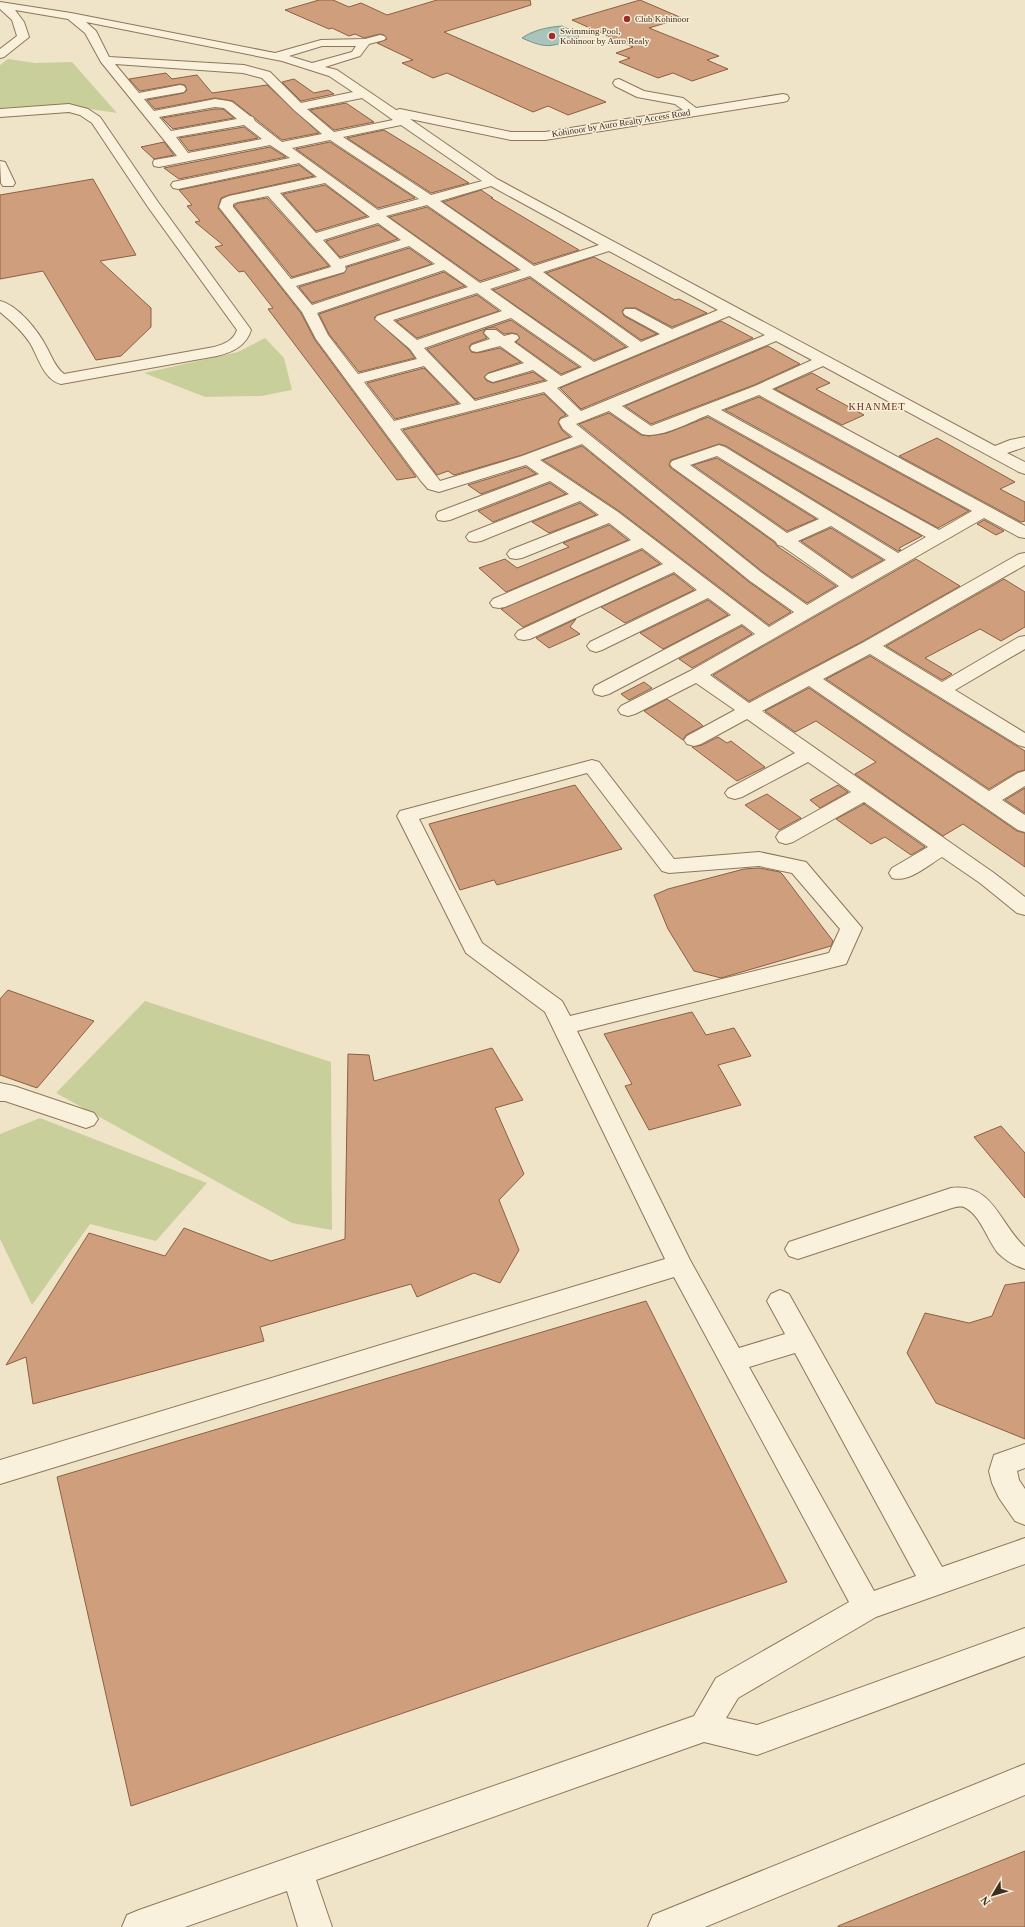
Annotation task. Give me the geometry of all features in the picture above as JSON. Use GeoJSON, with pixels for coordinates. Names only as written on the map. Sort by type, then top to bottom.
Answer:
{"type":"FeatureCollection","features":[{"type":"Feature","properties":{"kind":"street"},"geometry":{"type":"LineString","coordinates":[[0,5],[71,16],[275,56],[314,66],[333,73],[492,182],[1025,469]]}},
{"type":"Feature","properties":{"kind":"street"},"geometry":{"type":"LineString","coordinates":[[0,5],[15,14],[20,21],[23,37],[0,55]]}},
{"type":"Feature","properties":{"kind":"street"},"geometry":{"type":"LineString","coordinates":[[71,16],[90,31],[105,60],[168,135],[184,158]]}},
{"type":"Feature","properties":{"kind":"street"},"geometry":{"type":"LineString","coordinates":[[275,56],[321,44],[365,42],[380,38]]}},
{"type":"Feature","properties":{"kind":"street"},"geometry":{"type":"LineString","coordinates":[[314,66],[356,54],[365,42]]}},
{"type":"Feature","properties":{"kind":"street"},"geometry":{"type":"LineString","coordinates":[[105,60],[254,71],[266,75],[298,107],[332,136],[431,201],[586,308],[639,348]]}},
{"type":"Feature","properties":{"kind":"street"},"geometry":{"type":"LineString","coordinates":[[619,83],[641,94],[679,101],[692,112]]}},
{"type":"Feature","properties":{"kind":"street"},"geometry":{"type":"LineString","coordinates":[[135,97],[180,89]]}},
{"type":"Feature","properties":{"kind":"street"},"geometry":{"type":"LineString","coordinates":[[298,107],[364,94]]}},
{"type":"Feature","properties":{"kind":"street"},"geometry":{"type":"LineString","coordinates":[[641,94],[644,108],[658,117]]}},
{"type":"Feature","properties":{"kind":"street","name":"Kohinoor by Auro Realty Access Road"},"geometry":{"type":"LineString","coordinates":[[389,111],[511,136],[545,136],[783,98]]}},
{"type":"Feature","properties":{"kind":"street"},"geometry":{"type":"LineString","coordinates":[[150,115],[222,104],[228,105],[249,120],[276,143],[301,159],[411,241],[593,368]]}},
{"type":"Feature","properties":{"kind":"street"},"geometry":{"type":"LineString","coordinates":[[0,113],[68,108],[84,112],[96,120],[153,204],[244,330],[243,336],[234,345],[217,351],[62,378],[55,375],[37,344],[15,315],[0,305]]}},
{"type":"Feature","properties":{"kind":"street"},"geometry":{"type":"LineString","coordinates":[[168,135],[249,120]]}},
{"type":"Feature","properties":{"kind":"street"},"geometry":{"type":"LineString","coordinates":[[159,163],[276,143],[332,136],[405,121]]}},
{"type":"Feature","properties":{"kind":"street"},"geometry":{"type":"LineString","coordinates":[[178,185],[301,159]]}},
{"type":"Feature","properties":{"kind":"street"},"geometry":{"type":"LineString","coordinates":[[0,165],[8,183]]}},
{"type":"Feature","properties":{"kind":"street"},"geometry":{"type":"LineString","coordinates":[[328,179],[234,199],[227,202],[226,207],[309,311],[321,336],[427,478],[434,485],[439,487],[528,459],[584,438]]}},
{"type":"Feature","properties":{"kind":"street"},"geometry":{"type":"LineString","coordinates":[[314,238],[492,182]]}},
{"type":"Feature","properties":{"kind":"street"},"geometry":{"type":"LineString","coordinates":[[271,191],[338,266],[354,280],[369,290]]}},
{"type":"Feature","properties":{"kind":"street"},"geometry":{"type":"LineString","coordinates":[[287,284],[411,241]]}},
{"type":"Feature","properties":{"kind":"street"},"geometry":{"type":"LineString","coordinates":[[473,406],[427,361],[415,346],[382,319],[610,246]]}},
{"type":"Feature","properties":{"kind":"street"},"geometry":{"type":"LineString","coordinates":[[309,311],[445,265]]}},
{"type":"Feature","properties":{"kind":"street"},"geometry":{"type":"LineString","coordinates":[[390,427],[553,385],[730,310]]}},
{"type":"Feature","properties":{"kind":"street"},"geometry":{"type":"LineString","coordinates":[[415,346],[513,312]]}},
{"type":"Feature","properties":{"kind":"street"},"geometry":{"type":"LineString","coordinates":[[630,312],[671,334]]}},
{"type":"Feature","properties":{"kind":"street"},"geometry":{"type":"LineString","coordinates":[[477,348],[497,337],[537,330]]}},
{"type":"Feature","properties":{"kind":"street"},"geometry":{"type":"LineString","coordinates":[[777,335],[611,405],[570,420],[567,424],[756,577],[806,612]]}},
{"type":"Feature","properties":{"kind":"street"},"geometry":{"type":"LineString","coordinates":[[497,337],[535,364],[579,417]]}},
{"type":"Feature","properties":{"kind":"street"},"geometry":{"type":"LineString","coordinates":[[353,380],[427,361]]}},
{"type":"Feature","properties":{"kind":"street"},"geometry":{"type":"LineString","coordinates":[[611,405],[651,431],[710,410],[823,361]]}},
{"type":"Feature","properties":{"kind":"street"},"geometry":{"type":"LineString","coordinates":[[493,376],[535,364]]}},
{"type":"Feature","properties":{"kind":"street"},"geometry":{"type":"LineString","coordinates":[[760,389],[1025,533]]}},
{"type":"Feature","properties":{"kind":"street"},"geometry":{"type":"LineString","coordinates":[[710,410],[939,537]]}},
{"type":"Feature","properties":{"kind":"street"},"geometry":{"type":"LineString","coordinates":[[995,452],[1021,443],[1020,432],[1025,430]]}},
{"type":"Feature","properties":{"kind":"street"},"geometry":{"type":"LineString","coordinates":[[850,586],[784,541],[678,464],[719,450],[830,520],[898,560]]}},
{"type":"Feature","properties":{"kind":"street"},"geometry":{"type":"LineString","coordinates":[[528,459],[612,516],[767,634]]}},
{"type":"Feature","properties":{"kind":"street"},"geometry":{"type":"LineString","coordinates":[[444,516],[551,475]]}},
{"type":"Feature","properties":{"kind":"street"},"geometry":{"type":"LineString","coordinates":[[475,537],[581,495]]}},
{"type":"Feature","properties":{"kind":"street"},"geometry":{"type":"LineString","coordinates":[[628,710],[697,675],[850,586],[984,511]]}},
{"type":"Feature","properties":{"kind":"street"},"geometry":{"type":"LineString","coordinates":[[516,554],[612,516]]}},
{"type":"Feature","properties":{"kind":"street"},"geometry":{"type":"LineString","coordinates":[[784,541],[830,520]]}},
{"type":"Feature","properties":{"kind":"street"},"geometry":{"type":"LineString","coordinates":[[499,603],[643,541]]}},
{"type":"Feature","properties":{"kind":"street"},"geometry":{"type":"LineString","coordinates":[[694,740],[870,646],[1025,558]]}},
{"type":"Feature","properties":{"kind":"street"},"geometry":{"type":"LineString","coordinates":[[524,635],[675,565]]}},
{"type":"Feature","properties":{"kind":"street"},"geometry":{"type":"LineString","coordinates":[[596,646],[709,591]]}},
{"type":"Feature","properties":{"kind":"street"},"geometry":{"type":"LineString","coordinates":[[602,690],[743,616]]}},
{"type":"Feature","properties":{"kind":"street"},"geometry":{"type":"LineString","coordinates":[[941,690],[1025,641]]}},
{"type":"Feature","properties":{"kind":"street"},"geometry":{"type":"LineString","coordinates":[[870,646],[1025,741]]}},
{"type":"Feature","properties":{"kind":"street"},"geometry":{"type":"LineString","coordinates":[[697,675],[987,878],[1025,908]]}},
{"type":"Feature","properties":{"kind":"street"},"geometry":{"type":"LineString","coordinates":[[810,678],[1025,825]]}},
{"type":"Feature","properties":{"kind":"street"},"geometry":{"type":"LineString","coordinates":[[735,793],[810,753]]}},
{"type":"Feature","properties":{"kind":"street"},"geometry":{"type":"LineString","coordinates":[[563,1026],[838,959],[852,928],[799,867],[758,859],[669,866],[592,766],[407,816],[474,948],[554,1007],[563,1026],[680,1265],[867,1607]]}},
{"type":"Feature","properties":{"kind":"street"},"geometry":{"type":"LineString","coordinates":[[988,800],[1025,777]]}},
{"type":"Feature","properties":{"kind":"street"},"geometry":{"type":"LineString","coordinates":[[786,837],[865,793]]}},
{"type":"Feature","properties":{"kind":"street"},"geometry":{"type":"LineString","coordinates":[[899,873],[943,847]]}},
{"type":"Feature","properties":{"kind":"street"},"geometry":{"type":"LineString","coordinates":[[0,1092],[6,1092],[86,1119]]}},
{"type":"Feature","properties":{"kind":"street"},"geometry":{"type":"LineString","coordinates":[[798,1249],[951,1198],[963,1197],[973,1200],[981,1208],[1008,1247],[1025,1259]]}},
{"type":"Feature","properties":{"kind":"street"},"geometry":{"type":"LineString","coordinates":[[0,1472],[680,1265]]}},
{"type":"Feature","properties":{"kind":"street"},"geometry":{"type":"LineString","coordinates":[[780,1301],[935,1583]]}},
{"type":"Feature","properties":{"kind":"street"},"geometry":{"type":"LineString","coordinates":[[732,1361],[801,1340]]}},
{"type":"Feature","properties":{"kind":"street"},"geometry":{"type":"LineString","coordinates":[[1025,1456],[1004,1464],[1002,1472],[1009,1488],[1025,1512]]}},
{"type":"Feature","properties":{"kind":"street"},"geometry":{"type":"LineString","coordinates":[[704,1726],[727,1688],[867,1607],[935,1583],[1022,1558]]}},
{"type":"Feature","properties":{"kind":"street"},"geometry":{"type":"LineString","coordinates":[[140,1927],[704,1726],[757,1740],[1025,1642]]}},
{"type":"Feature","properties":{"kind":"street"},"geometry":{"type":"LineString","coordinates":[[665,1927],[1025,1779]]}},
{"type":"Feature","properties":{"kind":"street"},"geometry":{"type":"LineString","coordinates":[[298,1871],[314,1927]]}},
{"type":"Feature","properties":{"kind":"green space"},"geometry":{"type":"Polygon","coordinates":[[[8,59],[35,63],[72,62],[117,113],[63,105],[0,108],[0,65],[8,59]]]}},
{"type":"Feature","properties":{"kind":"green space"},"geometry":{"type":"Polygon","coordinates":[[[265,338],[284,358],[292,390],[261,396],[205,397],[144,373],[238,352],[265,338]]]}},
{"type":"Feature","properties":{"kind":"green space"},"geometry":{"type":"Polygon","coordinates":[[[145,1001],[331,1062],[332,1230],[292,1223],[56,1093],[145,1001]]]}},
{"type":"Feature","properties":{"kind":"green space"},"geometry":{"type":"Polygon","coordinates":[[[40,1118],[207,1183],[156,1241],[90,1224],[32,1305],[0,1239],[0,1134],[40,1118]]]}},
{"type":"Feature","properties":{"kind":"water","name":"Swimming Pool, Kohinoor by Auro Realy"},"geometry":{"type":"Polygon","coordinates":[[[562,26],[579,34],[578,38],[550,46],[531,42],[522,38],[541,29],[562,26]]]}},
{"type":"Feature","properties":{"kind":"building"},"geometry":{"type":"Polygon","coordinates":[[[319,0],[333,0],[349,7],[361,3],[387,15],[437,0],[530,0],[531,5],[444,32],[606,102],[568,115],[548,106],[533,112],[447,73],[433,78],[402,63],[413,60],[377,43],[387,39],[384,35],[380,34],[364,38],[355,34],[349,36],[285,10],[319,0]]]}},
{"type":"Feature","properties":{"kind":"building"},"geometry":{"type":"Polygon","coordinates":[[[640,0],[682,18],[649,28],[719,56],[707,60],[728,69],[692,81],[673,73],[658,78],[619,62],[630,58],[616,53],[633,47],[572,20],[640,0]]]}},
{"type":"Feature","properties":{"kind":"building"},"geometry":{"type":"Polygon","coordinates":[[[166,73],[172,79],[197,75],[212,93],[267,85],[319,133],[282,140],[233,101],[215,98],[155,109],[147,100],[184,93],[187,90],[185,85],[180,84],[140,91],[129,79],[166,73]]]}},
{"type":"Feature","properties":{"kind":"building"},"geometry":{"type":"Polygon","coordinates":[[[294,79],[314,93],[328,90],[334,94],[301,101],[282,82],[294,79]]]}},
{"type":"Feature","properties":{"kind":"building"},"geometry":{"type":"Polygon","coordinates":[[[346,103],[374,122],[334,130],[310,110],[346,103]]]}},
{"type":"Feature","properties":{"kind":"building"},"geometry":{"type":"Polygon","coordinates":[[[223,109],[234,118],[173,129],[162,118],[223,109]]]}},
{"type":"Feature","properties":{"kind":"building"},"geometry":{"type":"Polygon","coordinates":[[[244,127],[258,138],[189,151],[179,138],[244,127]]]}},
{"type":"Feature","properties":{"kind":"building"},"geometry":{"type":"Polygon","coordinates":[[[384,130],[469,183],[431,193],[347,138],[384,130]]]}},
{"type":"Feature","properties":{"kind":"building"},"geometry":{"type":"Polygon","coordinates":[[[164,142],[174,155],[154,159],[141,147],[164,142]]]}},
{"type":"Feature","properties":{"kind":"building"},"geometry":{"type":"Polygon","coordinates":[[[330,142],[415,198],[378,208],[296,149],[330,142]]]}},
{"type":"Feature","properties":{"kind":"building"},"geometry":{"type":"Polygon","coordinates":[[[270,147],[286,157],[179,179],[164,168],[270,147]]]}},
{"type":"Feature","properties":{"kind":"building"},"geometry":{"type":"Polygon","coordinates":[[[299,165],[314,176],[229,195],[221,198],[218,208],[301,313],[315,340],[416,477],[397,480],[268,309],[273,308],[244,271],[239,272],[215,247],[223,245],[195,222],[200,221],[187,206],[192,205],[179,190],[299,165]]]}},
{"type":"Feature","properties":{"kind":"building"},"geometry":{"type":"Polygon","coordinates":[[[93,179],[136,255],[100,261],[151,308],[151,327],[121,356],[96,360],[43,271],[0,279],[0,195],[93,179]]]}},
{"type":"Feature","properties":{"kind":"building"},"geometry":{"type":"Polygon","coordinates":[[[325,185],[367,216],[316,231],[283,194],[325,185]]]}},
{"type":"Feature","properties":{"kind":"building"},"geometry":{"type":"Polygon","coordinates":[[[481,190],[493,198],[491,198],[579,250],[534,264],[443,202],[481,190]]]}},
{"type":"Feature","properties":{"kind":"building"},"geometry":{"type":"Polygon","coordinates":[[[267,198],[329,266],[292,277],[234,206],[238,203],[267,198]]]}},
{"type":"Feature","properties":{"kind":"building"},"geometry":{"type":"Polygon","coordinates":[[[427,207],[518,269],[480,281],[389,217],[427,207]]]}},
{"type":"Feature","properties":{"kind":"building"},"geometry":{"type":"Polygon","coordinates":[[[378,225],[398,239],[340,257],[326,241],[378,225]]]}},
{"type":"Feature","properties":{"kind":"building"},"geometry":{"type":"Polygon","coordinates":[[[409,248],[432,264],[312,303],[299,287],[344,273],[347,267],[409,248]]]}},
{"type":"Feature","properties":{"kind":"building"},"geometry":{"type":"Polygon","coordinates":[[[594,257],[675,300],[679,299],[707,313],[672,327],[636,308],[625,308],[622,311],[624,316],[657,334],[641,340],[546,273],[594,257]]]}},
{"type":"Feature","properties":{"kind":"building"},"geometry":{"type":"Polygon","coordinates":[[[444,272],[465,286],[377,315],[374,318],[409,350],[415,358],[359,372],[329,334],[319,314],[444,272]]]}},
{"type":"Feature","properties":{"kind":"building"},"geometry":{"type":"Polygon","coordinates":[[[530,278],[626,347],[594,360],[493,290],[530,278]]]}},
{"type":"Feature","properties":{"kind":"building"},"geometry":{"type":"Polygon","coordinates":[[[477,295],[499,311],[417,338],[396,321],[477,295]]]}},
{"type":"Feature","properties":{"kind":"building"},"geometry":{"type":"Polygon","coordinates":[[[511,320],[579,367],[561,374],[516,342],[520,338],[517,334],[504,334],[496,328],[488,328],[511,320]]]}},
{"type":"Feature","properties":{"kind":"building"},"geometry":{"type":"Polygon","coordinates":[[[721,321],[753,338],[581,409],[560,388],[721,321]]]}},
{"type":"Feature","properties":{"kind":"building"},"geometry":{"type":"Polygon","coordinates":[[[486,329],[483,333],[487,338],[471,344],[469,347],[471,352],[477,353],[500,348],[521,362],[488,373],[484,377],[487,381],[493,383],[533,372],[545,380],[475,399],[427,349],[486,329]]]}},
{"type":"Feature","properties":{"kind":"building"},"geometry":{"type":"Polygon","coordinates":[[[768,346],[800,364],[754,385],[651,424],[625,406],[768,346]]]}},
{"type":"Feature","properties":{"kind":"building"},"geometry":{"type":"Polygon","coordinates":[[[424,368],[458,403],[395,419],[367,383],[424,368]]]}},
{"type":"Feature","properties":{"kind":"building"},"geometry":{"type":"Polygon","coordinates":[[[812,373],[830,383],[816,389],[864,415],[842,425],[775,389],[812,373]]]}},
{"type":"Feature","properties":{"kind":"building"},"geometry":{"type":"Polygon","coordinates":[[[544,394],[566,415],[560,418],[558,423],[562,430],[570,437],[522,455],[454,475],[448,471],[437,475],[403,430],[544,394]]]}},
{"type":"Feature","properties":{"kind":"building"},"geometry":{"type":"Polygon","coordinates":[[[759,397],[969,511],[938,528],[725,410],[759,397]]]}},
{"type":"Feature","properties":{"kind":"building"},"geometry":{"type":"Polygon","coordinates":[[[609,413],[641,435],[649,436],[667,433],[708,417],[922,536],[899,548],[901,550],[898,551],[726,446],[719,444],[671,460],[669,465],[671,468],[774,542],[777,546],[836,586],[807,603],[763,572],[579,424],[609,413]]]}},
{"type":"Feature","properties":{"kind":"building"},"geometry":{"type":"Polygon","coordinates":[[[937,438],[1015,482],[1000,489],[1025,502],[1025,521],[1021,522],[899,456],[937,438]]]}},
{"type":"Feature","properties":{"kind":"building"},"geometry":{"type":"Polygon","coordinates":[[[582,446],[749,582],[791,612],[769,625],[619,511],[543,460],[582,446]]]}},
{"type":"Feature","properties":{"kind":"building"},"geometry":{"type":"Polygon","coordinates":[[[717,458],[816,519],[787,531],[693,465],[717,458]]]}},
{"type":"Feature","properties":{"kind":"building"},"geometry":{"type":"Polygon","coordinates":[[[526,467],[536,474],[481,494],[468,485],[526,467]]]}},
{"type":"Feature","properties":{"kind":"building"},"geometry":{"type":"Polygon","coordinates":[[[550,483],[566,494],[493,522],[478,511],[550,483]]]}},
{"type":"Feature","properties":{"kind":"building"},"geometry":{"type":"Polygon","coordinates":[[[580,503],[596,515],[549,533],[532,522],[580,503]]]}},
{"type":"Feature","properties":{"kind":"building"},"geometry":{"type":"Polygon","coordinates":[[[984,520],[1004,531],[996,535],[977,524],[984,520]]]}},
{"type":"Feature","properties":{"kind":"building"},"geometry":{"type":"Polygon","coordinates":[[[609,525],[628,540],[506,592],[479,568],[505,559],[517,568],[569,547],[563,543],[609,525]]]}},
{"type":"Feature","properties":{"kind":"building"},"geometry":{"type":"Polygon","coordinates":[[[831,528],[883,560],[852,577],[801,541],[831,528]]]}},
{"type":"Feature","properties":{"kind":"building"},"geometry":{"type":"Polygon","coordinates":[[[642,550],[660,564],[523,627],[501,609],[642,550]]]}},
{"type":"Feature","properties":{"kind":"building"},"geometry":{"type":"Polygon","coordinates":[[[916,559],[960,586],[863,641],[749,701],[713,675],[916,559]]]}},
{"type":"Feature","properties":{"kind":"building"},"geometry":{"type":"Polygon","coordinates":[[[674,574],[694,590],[625,623],[601,607],[674,574]]]}},
{"type":"Feature","properties":{"kind":"building"},"geometry":{"type":"Polygon","coordinates":[[[1004,579],[1025,592],[1025,627],[1001,641],[980,629],[925,658],[952,674],[942,680],[886,646],[1004,579]]]}},
{"type":"Feature","properties":{"kind":"building"},"geometry":{"type":"Polygon","coordinates":[[[708,600],[728,615],[663,649],[640,633],[708,600]]]}},
{"type":"Feature","properties":{"kind":"building"},"geometry":{"type":"Polygon","coordinates":[[[576,619],[570,627],[580,634],[549,648],[536,638],[576,619]]]}},
{"type":"Feature","properties":{"kind":"building"},"geometry":{"type":"Polygon","coordinates":[[[742,626],[752,634],[692,668],[679,659],[742,626]]]}},
{"type":"Feature","properties":{"kind":"building"},"geometry":{"type":"Polygon","coordinates":[[[870,656],[1025,751],[1025,770],[1017,772],[989,789],[826,679],[870,656]]]}},
{"type":"Feature","properties":{"kind":"building"},"geometry":{"type":"Polygon","coordinates":[[[644,682],[652,688],[629,700],[621,694],[644,682]]]}},
{"type":"Feature","properties":{"kind":"building"},"geometry":{"type":"Polygon","coordinates":[[[809,688],[1017,831],[1025,833],[1025,867],[963,824],[943,836],[855,774],[876,762],[816,721],[795,732],[765,711],[809,688]]]}},
{"type":"Feature","properties":{"kind":"building"},"geometry":{"type":"Polygon","coordinates":[[[667,699],[703,726],[686,735],[683,740],[644,711],[667,699]]]}},
{"type":"Feature","properties":{"kind":"building"},"geometry":{"type":"Polygon","coordinates":[[[718,737],[727,743],[731,741],[765,767],[737,781],[692,747],[702,745],[718,737]]]}},
{"type":"Feature","properties":{"kind":"building"},"geometry":{"type":"Polygon","coordinates":[[[575,785],[622,849],[497,885],[494,880],[460,890],[429,824],[575,785]]]}},
{"type":"Feature","properties":{"kind":"building"},"geometry":{"type":"Polygon","coordinates":[[[838,785],[848,792],[820,808],[810,800],[838,785]]]}},
{"type":"Feature","properties":{"kind":"building"},"geometry":{"type":"Polygon","coordinates":[[[1025,788],[1025,813],[1005,800],[1025,788]]]}},
{"type":"Feature","properties":{"kind":"building"},"geometry":{"type":"Polygon","coordinates":[[[767,794],[801,818],[779,830],[745,805],[767,794]]]}},
{"type":"Feature","properties":{"kind":"building"},"geometry":{"type":"Polygon","coordinates":[[[864,804],[925,847],[911,855],[885,837],[871,844],[836,819],[864,804]]]}},
{"type":"Feature","properties":{"kind":"building"},"geometry":{"type":"Polygon","coordinates":[[[759,868],[780,872],[783,875],[833,941],[831,946],[721,978],[694,971],[668,929],[654,895],[668,889],[744,869],[759,868]]]}},
{"type":"Feature","properties":{"kind":"building"},"geometry":{"type":"Polygon","coordinates":[[[8,990],[94,1021],[37,1088],[0,1075],[0,999],[8,990]]]}},
{"type":"Feature","properties":{"kind":"building"},"geometry":{"type":"Polygon","coordinates":[[[692,1012],[706,1035],[734,1028],[751,1056],[718,1065],[741,1105],[649,1130],[625,1086],[632,1084],[604,1034],[692,1012]]]}},
{"type":"Feature","properties":{"kind":"building"},"geometry":{"type":"Polygon","coordinates":[[[492,1048],[523,1100],[495,1108],[524,1174],[499,1200],[519,1250],[500,1283],[474,1273],[417,1297],[411,1284],[260,1327],[264,1341],[33,1404],[26,1357],[6,1365],[89,1233],[165,1256],[184,1228],[271,1261],[345,1239],[348,1054],[369,1055],[374,1081],[492,1048]]]}},
{"type":"Feature","properties":{"kind":"building"},"geometry":{"type":"Polygon","coordinates":[[[1001,1126],[1025,1153],[1025,1198],[974,1137],[1001,1126]]]}},
{"type":"Feature","properties":{"kind":"building"},"geometry":{"type":"Polygon","coordinates":[[[1025,1282],[1025,1439],[936,1403],[907,1353],[925,1313],[969,1323],[992,1316],[1005,1285],[1025,1282]]]}},
{"type":"Feature","properties":{"kind":"building"},"geometry":{"type":"Polygon","coordinates":[[[646,1301],[787,1582],[131,1806],[57,1477],[646,1301]]]}},
{"type":"Feature","properties":{"kind":"building"},"geometry":{"type":"Polygon","coordinates":[[[1025,1851],[1025,1927],[838,1927],[838,1926],[1025,1851]]]}},
{"type":"Feature","properties":{"kind":"place","name":"Club Kohinoor"},"geometry":{"type":"Point","coordinates":[627,19]}},
{"type":"Feature","properties":{"kind":"place","name":"Swimming Pool, Kohinoor by Auro Realy"},"geometry":{"type":"Point","coordinates":[552,36]}},
{"type":"Feature","properties":{"kind":"district","name":"KHANMET"},"geometry":{"type":"Point","coordinates":[877,406]}}]}
